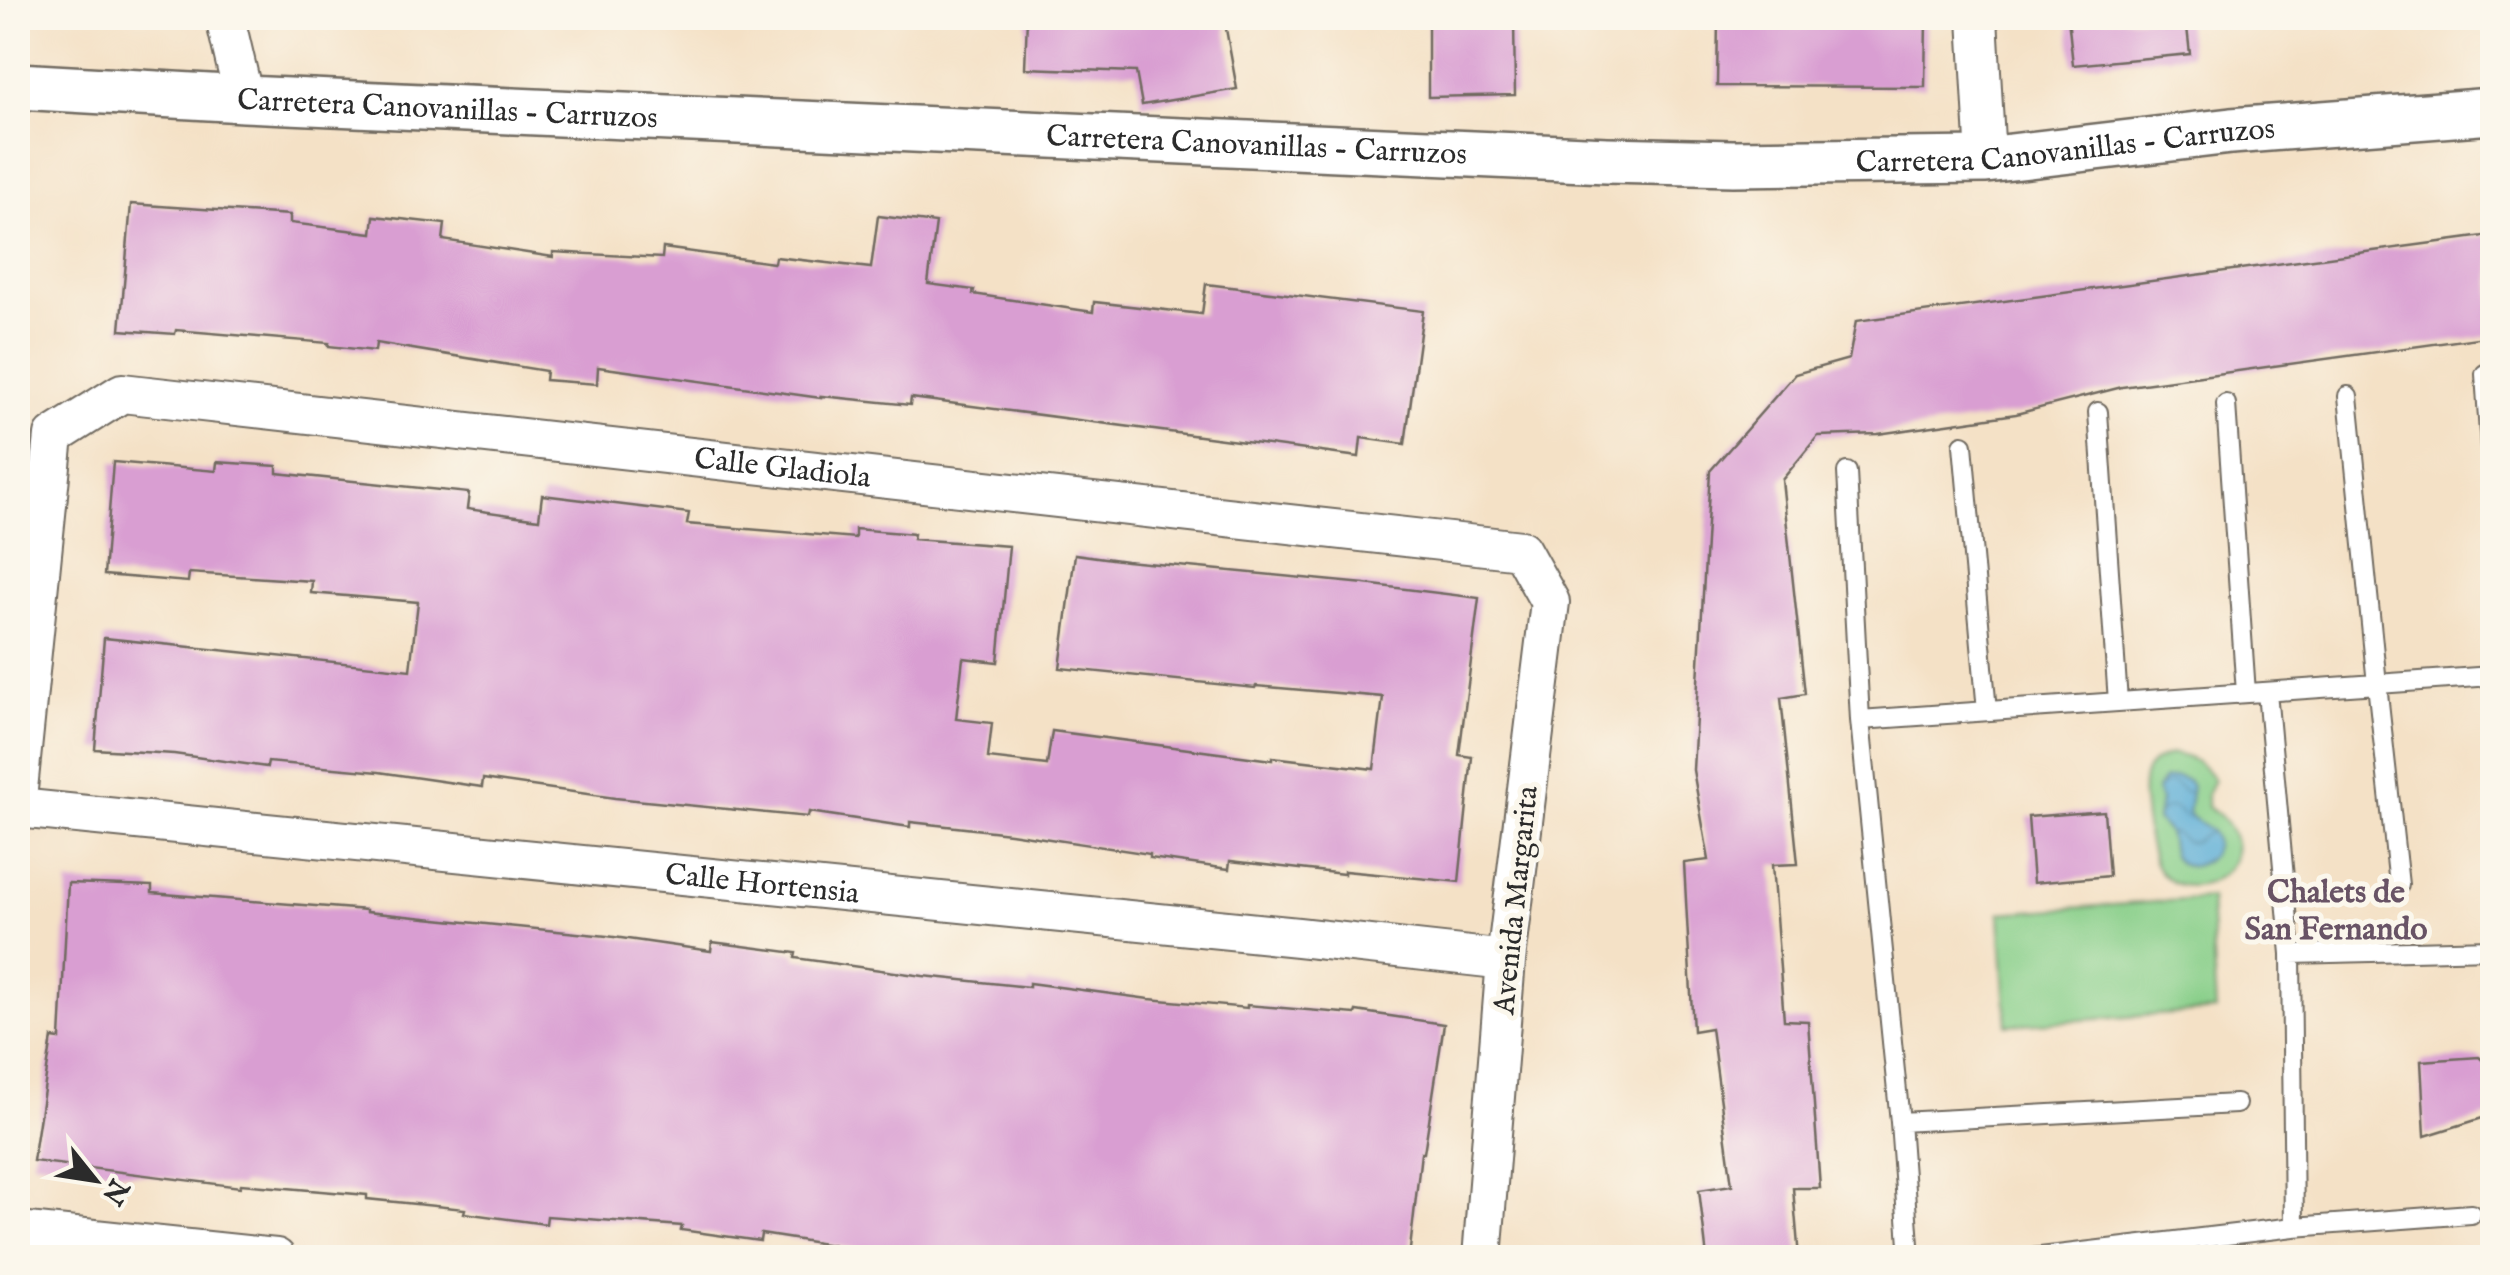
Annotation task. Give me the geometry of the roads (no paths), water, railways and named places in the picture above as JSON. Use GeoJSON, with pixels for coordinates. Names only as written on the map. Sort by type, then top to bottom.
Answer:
{"type":"FeatureCollection","features":[{"type":"Feature","properties":{"kind":"street"},"geometry":{"type":"LineString","coordinates":[[225,18],[244,99]]}},
{"type":"Feature","properties":{"kind":"street"},"geometry":{"type":"LineString","coordinates":[[1978,18],[1986,160]]}},
{"type":"Feature","properties":{"kind":"street","name":"Carretera Canovanillas - Carruzos"},"geometry":{"type":"LineString","coordinates":[[18,86],[1733,163],[1986,160],[2230,131],[2492,110]]}},
{"type":"Feature","properties":{"kind":"street","name":"Calle Gladiola"},"geometry":{"type":"LineString","coordinates":[[18,789],[54,436],[122,393],[1521,550]]}},
{"type":"Feature","properties":{"kind":"street","name":"Avenida Margarita"},"geometry":{"type":"LineString","coordinates":[[1482,1258],[1506,960],[1550,602],[1521,550]]}},
{"type":"Feature","properties":{"kind":"street","name":"Calle Hortensia"},"geometry":{"type":"LineString","coordinates":[[18,808],[1506,960]]}},
{"type":"Feature","properties":{"kind":"street"},"geometry":{"type":"LineString","coordinates":[[18,1231],[276,1258]]}},
{"type":"Feature","properties":{"kind":"lane"},"geometry":{"type":"LineString","coordinates":[[2485,374],[2492,479]]}},
{"type":"Feature","properties":{"kind":"lane"},"geometry":{"type":"LineString","coordinates":[[2348,396],[2400,885]]}},
{"type":"Feature","properties":{"kind":"lane"},"geometry":{"type":"LineString","coordinates":[[2226,404],[2246,693]]}},
{"type":"Feature","properties":{"kind":"lane"},"geometry":{"type":"LineString","coordinates":[[2098,412],[2118,702]]}},
{"type":"Feature","properties":{"kind":"lane"},"geometry":{"type":"LineString","coordinates":[[1963,445],[1986,711]]}},
{"type":"Feature","properties":{"kind":"lane"},"geometry":{"type":"LineString","coordinates":[[1848,472],[1860,720],[1910,1258]]}},
{"type":"Feature","properties":{"kind":"lane"},"geometry":{"type":"LineString","coordinates":[[1860,720],[2492,676]]}},
{"type":"Feature","properties":{"kind":"lane"},"geometry":{"type":"LineString","coordinates":[[2267,692],[2292,954],[2294,1227]]}},
{"type":"Feature","properties":{"kind":"lane"},"geometry":{"type":"LineString","coordinates":[[2292,954],[2492,949]]}},
{"type":"Feature","properties":{"kind":"lane"},"geometry":{"type":"LineString","coordinates":[[1900,1122],[2236,1104]]}},
{"type":"Feature","properties":{"kind":"lane"},"geometry":{"type":"LineString","coordinates":[[2032,1258],[2294,1227],[2471,1214]]}},
{"type":"Feature","properties":{"kind":"water"},"geometry":{"type":"Polygon","coordinates":[[[2164,779],[2188,780],[2192,786],[2188,813],[2211,831],[2215,841],[2206,860],[2193,866],[2176,860],[2168,833],[2157,820],[2157,790],[2164,779]]]}},
{"type":"Feature","properties":{"kind":"district","name":"Chalets de San Fernando"},"geometry":{"type":"Point","coordinates":[2336,910]}}]}
